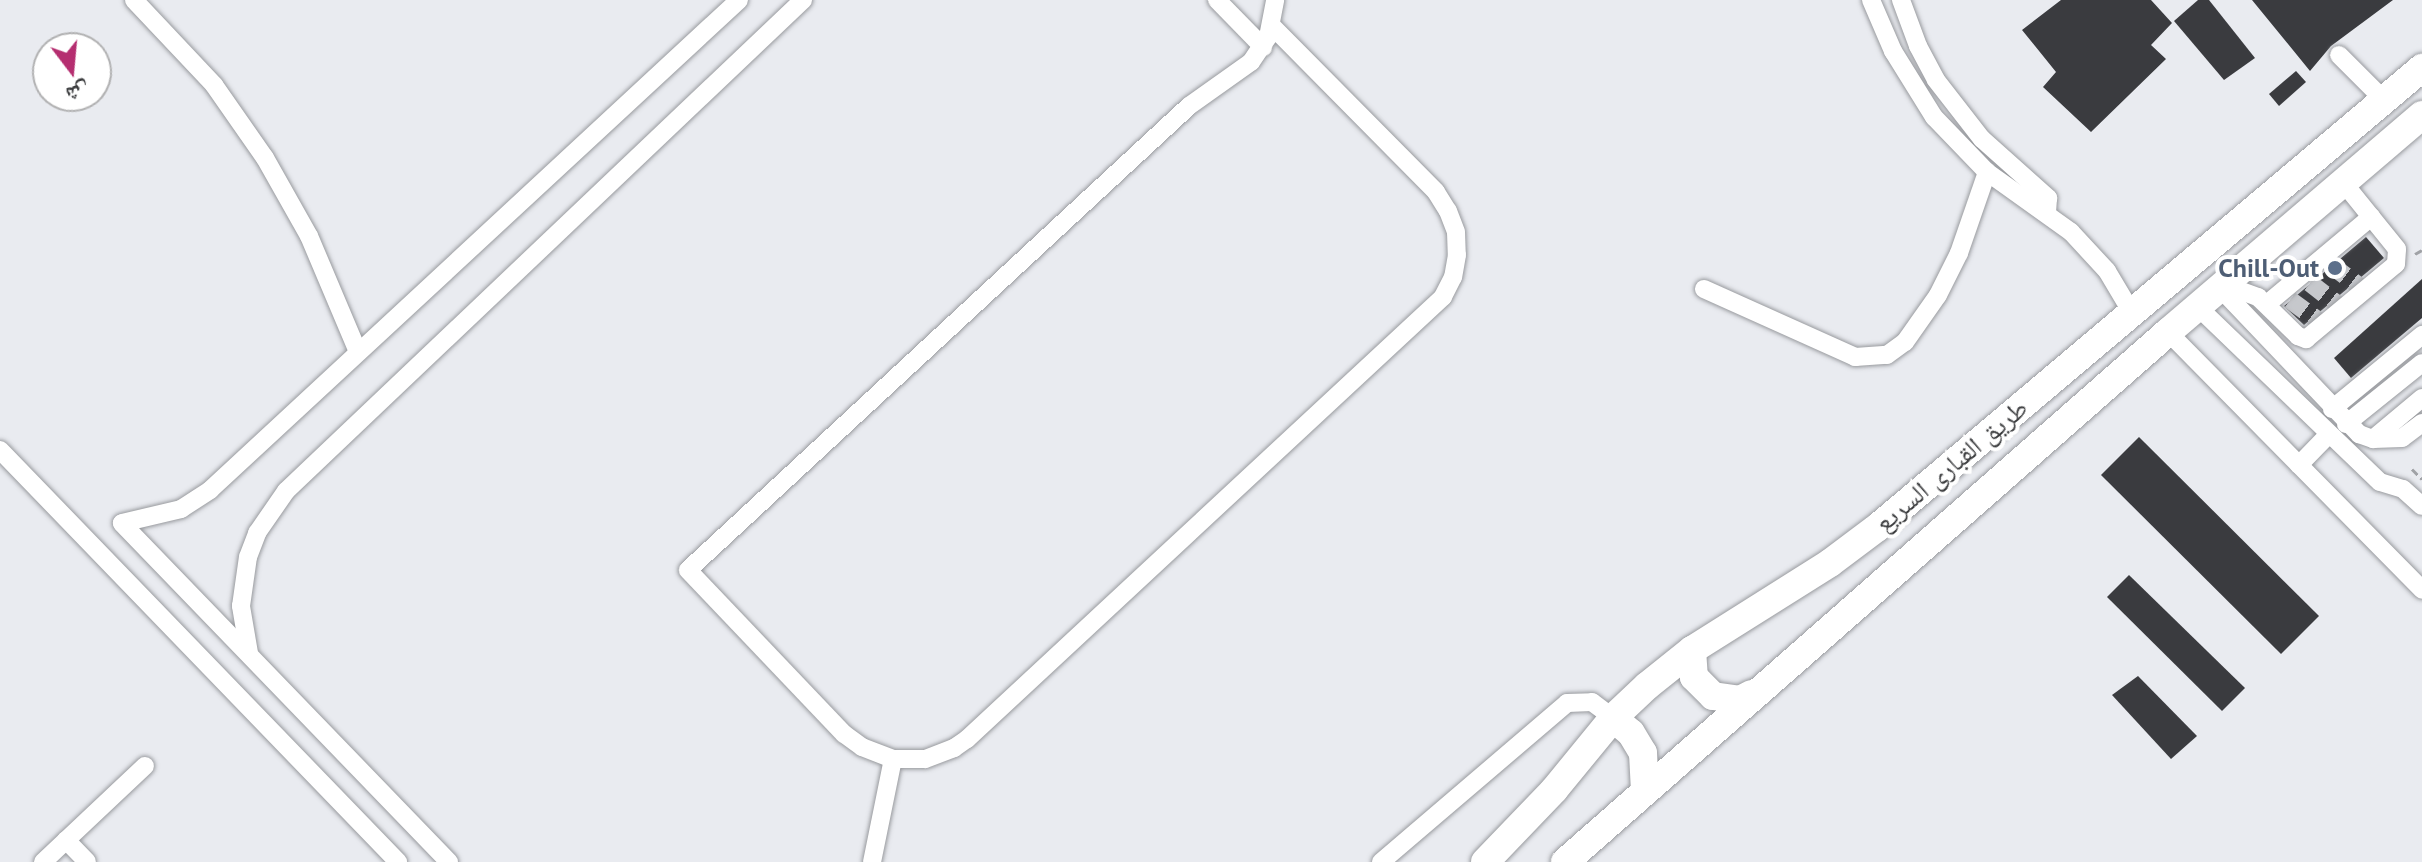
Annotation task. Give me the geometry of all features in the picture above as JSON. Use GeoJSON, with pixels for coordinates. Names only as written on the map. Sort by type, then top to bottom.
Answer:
{"type":"FeatureCollection","features":[{"type":"Feature","properties":{"kind":"highway","name":"طريق القبارى السريع"},"geometry":{"type":"LineString","coordinates":[[1485,862],[1554,790],[1613,718],[1692,650],[1830,563],[1878,527],[2422,68]]}},
{"type":"Feature","properties":{"kind":"highway","name":"طريق القبارى السريع"},"geometry":{"type":"LineString","coordinates":[[1565,862],[1752,694],[2422,115]]}},
{"type":"Feature","properties":{"kind":"highway"},"geometry":{"type":"LineString","coordinates":[[1692,650],[1694,677],[1713,696],[1740,700],[1752,694]]}},
{"type":"Feature","properties":{"kind":"highway"},"geometry":{"type":"LineString","coordinates":[[1613,718],[1631,733],[1643,753],[1645,788]]}},
{"type":"Feature","properties":{"kind":"street"},"geometry":{"type":"LineString","coordinates":[[134,0],[214,85],[265,158],[309,236],[358,352]]}},
{"type":"Feature","properties":{"kind":"street"},"geometry":{"type":"LineString","coordinates":[[449,862],[122,523],[164,514],[196,500],[739,0]]}},
{"type":"Feature","properties":{"kind":"street"},"geometry":{"type":"LineString","coordinates":[[250,656],[241,606],[248,557],[257,533],[286,491],[803,0]]}},
{"type":"Feature","properties":{"kind":"street"},"geometry":{"type":"LineString","coordinates":[[1217,0],[1263,47]]}},
{"type":"Feature","properties":{"kind":"street"},"geometry":{"type":"LineString","coordinates":[[1272,26],[1436,192],[1448,211],[1456,232],[1457,255],[1453,277],[1443,297],[967,739],[954,748],[925,759],[893,759],[862,747],[844,734],[688,570],[1189,106],[1251,62],[1263,47],[1272,26],[1275,0]]}},
{"type":"Feature","properties":{"kind":"street"},"geometry":{"type":"LineString","coordinates":[[1871,0],[1912,85],[1951,136],[1987,172],[2047,213],[2090,251],[2132,313]]}},
{"type":"Feature","properties":{"kind":"street"},"geometry":{"type":"LineString","coordinates":[[1901,0],[1918,46],[1936,80],[1982,139],[2048,198],[2047,213]]}},
{"type":"Feature","properties":{"kind":"street"},"geometry":{"type":"LineString","coordinates":[[2339,55],[2384,100]]}},
{"type":"Feature","properties":{"kind":"street"},"geometry":{"type":"LineString","coordinates":[[1704,289],[1855,357],[1887,355],[1905,342],[1938,295],[1959,253],[1987,172]]}},
{"type":"Feature","properties":{"kind":"street"},"geometry":{"type":"LineString","coordinates":[[2220,288],[2279,299],[2301,338],[2309,337],[2340,307],[2396,264],[2399,256],[2343,182]]}},
{"type":"Feature","properties":{"kind":"street"},"geometry":{"type":"LineString","coordinates":[[2279,299],[2327,262],[2371,217]]}},
{"type":"Feature","properties":{"kind":"street"},"geometry":{"type":"LineString","coordinates":[[2220,288],[2346,424],[2359,434],[2373,439],[2402,438],[2422,423]]}},
{"type":"Feature","properties":{"kind":"street"},"geometry":{"type":"LineString","coordinates":[[2198,307],[2380,482],[2403,489],[2422,506]]}},
{"type":"Feature","properties":{"kind":"street"},"geometry":{"type":"LineString","coordinates":[[2168,332],[2422,590]]}},
{"type":"Feature","properties":{"kind":"street"},"geometry":{"type":"LineString","coordinates":[[2332,409],[2422,335]]}},
{"type":"Feature","properties":{"kind":"street"},"geometry":{"type":"LineString","coordinates":[[2346,424],[2422,363]]}},
{"type":"Feature","properties":{"kind":"street"},"geometry":{"type":"LineString","coordinates":[[2373,439],[2422,398]]}},
{"type":"Feature","properties":{"kind":"street"},"geometry":{"type":"LineString","coordinates":[[2299,465],[2329,434]]}},
{"type":"Feature","properties":{"kind":"street"},"geometry":{"type":"LineString","coordinates":[[0,450],[398,862]]}},
{"type":"Feature","properties":{"kind":"street"},"geometry":{"type":"LineString","coordinates":[[1381,862],[1567,703],[1592,702],[1613,718]]}},
{"type":"Feature","properties":{"kind":"street"},"geometry":{"type":"LineString","coordinates":[[872,862],[893,759]]}},
{"type":"Feature","properties":{"kind":"street"},"geometry":{"type":"LineString","coordinates":[[43,862],[145,766]]}},
{"type":"Feature","properties":{"kind":"street"},"geometry":{"type":"LineString","coordinates":[[66,840],[87,862]]}},
{"type":"Feature","properties":{"kind":"path"},"geometry":{"type":"LineString","coordinates":[[2412,469],[2422,479]]}},
{"type":"Feature","properties":{"kind":"building"},"geometry":{"type":"Polygon","coordinates":[[[2061,0],[2151,0],[2172,23],[2151,45],[2166,59],[2091,132],[2043,87],[2056,72],[2022,30],[2061,0]]]}},
{"type":"Feature","properties":{"kind":"building"},"geometry":{"type":"Polygon","coordinates":[[[2198,0],[2209,0],[2255,58],[2224,80],[2174,21],[2198,0]]]}},
{"type":"Feature","properties":{"kind":"building"},"geometry":{"type":"Polygon","coordinates":[[[2252,0],[2393,0],[2331,46],[2310,71],[2252,0]]]}},
{"type":"Feature","properties":{"kind":"building"},"geometry":{"type":"Polygon","coordinates":[[[2296,71],[2306,82],[2279,106],[2269,94],[2296,71]]]}},
{"type":"Feature","properties":{"kind":"building"},"geometry":{"type":"Polygon","coordinates":[[[2366,237],[2384,258],[2304,325],[2284,306],[2366,237]]]}},
{"type":"Feature","properties":{"kind":"building"},"geometry":{"type":"Polygon","coordinates":[[[2422,279],[2422,318],[2351,378],[2334,358],[2422,279]]]}},
{"type":"Feature","properties":{"kind":"building"},"geometry":{"type":"Polygon","coordinates":[[[2139,437],[2319,616],[2281,654],[2101,475],[2139,437]]]}},
{"type":"Feature","properties":{"kind":"building"},"geometry":{"type":"Polygon","coordinates":[[[2129,575],[2245,688],[2222,711],[2107,597],[2129,575]]]}},
{"type":"Feature","properties":{"kind":"building"},"geometry":{"type":"Polygon","coordinates":[[[2138,676],[2197,736],[2171,759],[2112,695],[2138,676]]]}},
{"type":"Feature","properties":{"kind":"tunnel"},"geometry":{"type":"LineString","coordinates":[[2331,265],[2360,287]]}},
{"type":"Feature","properties":{"kind":"tunnel"},"geometry":{"type":"LineString","coordinates":[[2310,283],[2338,305]]}},
{"type":"Feature","properties":{"kind":"tunnel"},"geometry":{"type":"LineString","coordinates":[[2290,300],[2319,321]]}},
{"type":"Feature","properties":{"kind":"place","name":"Chill-Out"},"geometry":{"type":"Point","coordinates":[2335,268]}}]}
